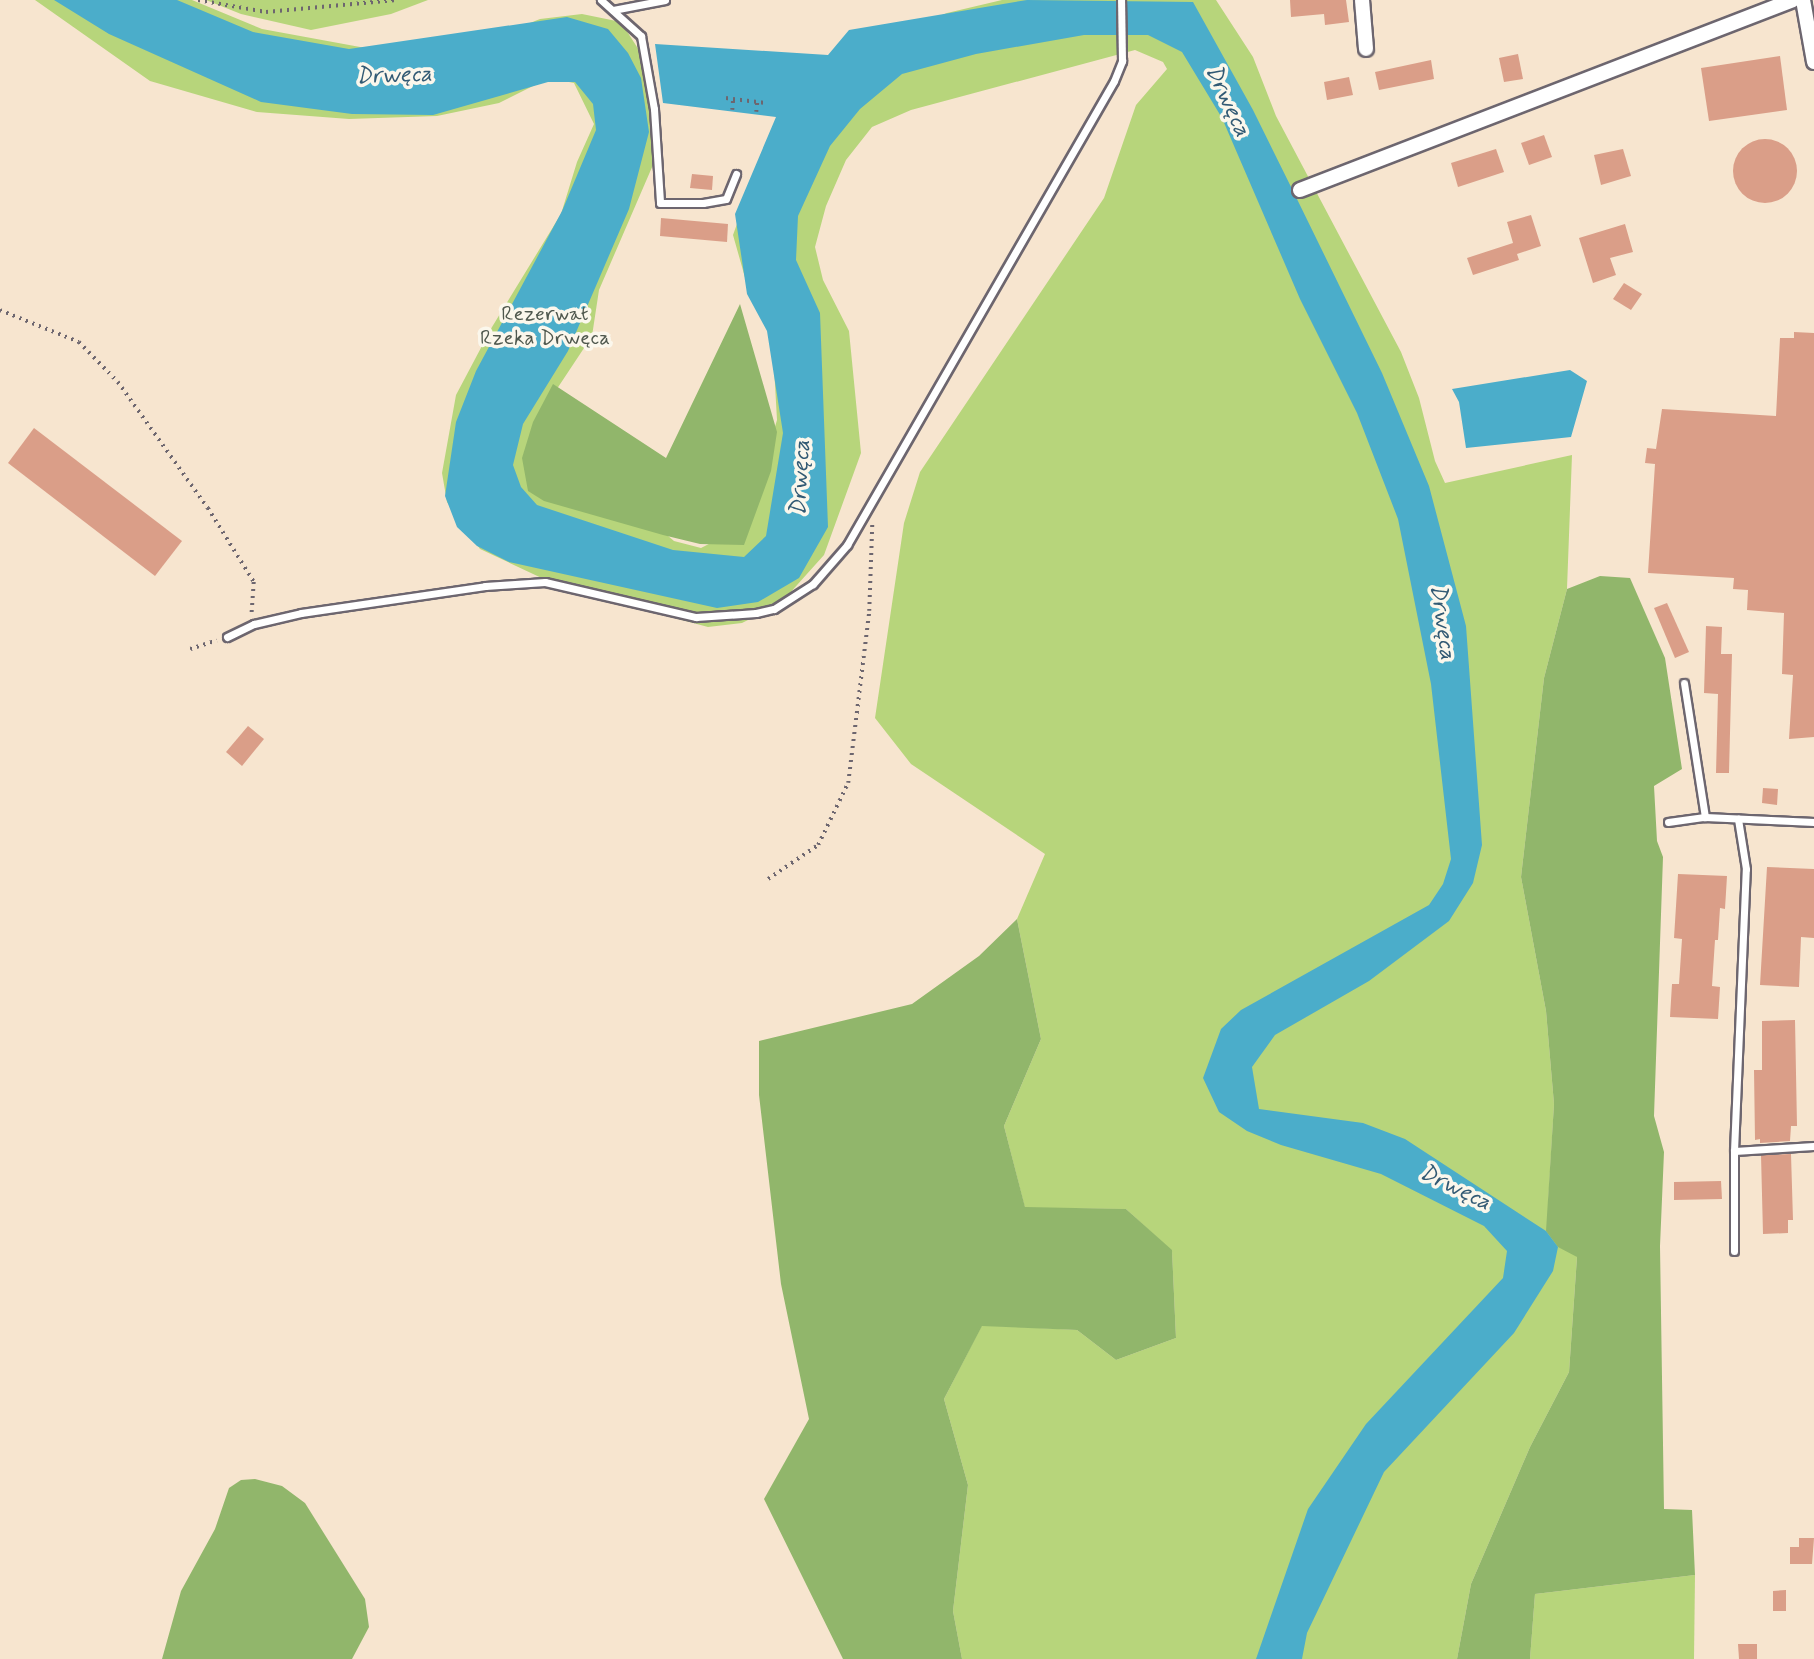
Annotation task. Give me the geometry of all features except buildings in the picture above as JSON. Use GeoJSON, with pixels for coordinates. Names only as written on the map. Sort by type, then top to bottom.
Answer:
{"type":"FeatureCollection","features":[{"type":"Feature","properties":{"kind":"street"},"geometry":{"type":"LineString","coordinates":[[1362,0],[1366,49]]}},
{"type":"Feature","properties":{"kind":"street"},"geometry":{"type":"LineString","coordinates":[[1300,190],[1793,0]]}},
{"type":"Feature","properties":{"kind":"street"},"geometry":{"type":"LineString","coordinates":[[1803,0],[1814,62]]}},
{"type":"Feature","properties":{"kind":"lane"},"geometry":{"type":"LineString","coordinates":[[601,0],[641,36],[654,109],[660,203],[703,203],[726,199],[736,174]]}},
{"type":"Feature","properties":{"kind":"lane"},"geometry":{"type":"LineString","coordinates":[[613,10],[665,0]]}},
{"type":"Feature","properties":{"kind":"lane"},"geometry":{"type":"LineString","coordinates":[[227,637],[254,624],[301,613],[485,586],[545,582],[696,617],[757,614],[774,609],[813,584],[847,545],[1062,177],[1122,61],[1121,0]]}},
{"type":"Feature","properties":{"kind":"lane"},"geometry":{"type":"LineString","coordinates":[[1684,683],[1705,817]]}},
{"type":"Feature","properties":{"kind":"lane"},"geometry":{"type":"LineString","coordinates":[[1668,822],[1705,817],[1814,821]]}},
{"type":"Feature","properties":{"kind":"lane"},"geometry":{"type":"LineString","coordinates":[[1734,1251],[1734,1150],[1746,869],[1738,819]]}},
{"type":"Feature","properties":{"kind":"lane"},"geometry":{"type":"LineString","coordinates":[[1734,1150],[1814,1146]]}},
{"type":"Feature","properties":{"kind":"path"},"geometry":{"type":"LineString","coordinates":[[198,0],[266,12],[396,0]]}},
{"type":"Feature","properties":{"kind":"path"},"geometry":{"type":"LineString","coordinates":[[726,98],[764,103]]}},
{"type":"Feature","properties":{"kind":"path"},"geometry":{"type":"LineString","coordinates":[[732,110],[733,99]]}},
{"type":"Feature","properties":{"kind":"path"},"geometry":{"type":"LineString","coordinates":[[756,112],[757,102]]}},
{"type":"Feature","properties":{"kind":"path"},"geometry":{"type":"LineString","coordinates":[[0,310],[79,342],[118,382],[208,508],[254,582],[252,615]]}},
{"type":"Feature","properties":{"kind":"path"},"geometry":{"type":"LineString","coordinates":[[768,879],[818,845],[848,783],[874,551],[871,505]]}},
{"type":"Feature","properties":{"kind":"path"},"geometry":{"type":"LineString","coordinates":[[190,649],[227,637]]}},
{"type":"Feature","properties":{"kind":"green space"},"geometry":{"type":"Polygon","coordinates":[[[35,0],[192,0],[262,29],[371,49],[490,39],[540,19],[582,14],[621,22],[644,58],[658,101],[659,151],[599,290],[592,336],[535,422],[674,541],[701,548],[746,525],[777,420],[772,331],[746,281],[733,235],[771,130],[856,50],[947,13],[1002,0],[1216,0],[1253,57],[1276,116],[1401,352],[1419,398],[1435,461],[1445,483],[1572,455],[1567,589],[1544,678],[1521,877],[1546,1011],[1554,1104],[1548,1205],[1577,1257],[1569,1372],[1530,1447],[1471,1584],[1457,1659],[962,1659],[953,1611],[968,1485],[944,1399],[982,1325],[1077,1330],[1116,1360],[1176,1338],[1172,1251],[1126,1209],[1025,1208],[1004,1126],[1041,1039],[1017,919],[1045,854],[911,764],[875,718],[904,523],[920,472],[1104,198],[1136,105],[1167,69],[1163,62],[1135,50],[911,110],[872,127],[846,160],[826,206],[815,247],[823,280],[849,331],[861,453],[824,555],[780,604],[742,623],[708,627],[563,588],[480,549],[447,502],[442,473],[456,395],[492,327],[561,214],[577,162],[594,124],[574,83],[549,78],[499,103],[437,116],[349,119],[257,112],[150,81],[35,0]]]}},
{"type":"Feature","properties":{"kind":"green space"},"geometry":{"type":"Polygon","coordinates":[[[206,0],[428,0],[391,14],[311,30],[241,14],[206,0]]]}},
{"type":"Feature","properties":{"kind":"green space"},"geometry":{"type":"Polygon","coordinates":[[[740,304],[777,432],[771,471],[744,545],[700,544],[663,535],[544,501],[528,491],[522,458],[533,422],[553,384],[666,458],[740,304]]]}},
{"type":"Feature","properties":{"kind":"green space"},"geometry":{"type":"Polygon","coordinates":[[[1600,576],[1630,578],[1665,658],[1682,769],[1654,786],[1657,841],[1663,857],[1654,1116],[1664,1152],[1660,1246],[1664,1509],[1692,1510],[1695,1575],[1535,1594],[1530,1659],[1457,1659],[1471,1584],[1530,1447],[1569,1372],[1577,1257],[1558,1247],[1546,1231],[1554,1104],[1546,1011],[1521,877],[1544,678],[1567,589],[1600,576]]]}},
{"type":"Feature","properties":{"kind":"green space"},"geometry":{"type":"Polygon","coordinates":[[[1017,919],[1041,1039],[1004,1126],[1025,1207],[1126,1209],[1172,1250],[1176,1338],[1116,1360],[1077,1330],[982,1326],[944,1399],[968,1485],[953,1611],[962,1659],[843,1659],[764,1499],[809,1419],[781,1284],[759,1095],[759,1041],[912,1004],[979,956],[1017,919]]]}},
{"type":"Feature","properties":{"kind":"green space"},"geometry":{"type":"Polygon","coordinates":[[[255,1479],[282,1486],[305,1503],[365,1599],[369,1627],[352,1659],[162,1659],[181,1591],[215,1529],[229,1488],[241,1480],[255,1479]]]}},
{"type":"Feature","properties":{"kind":"green space"},"geometry":{"type":"Polygon","coordinates":[[[1695,1575],[1694,1659],[1530,1659],[1535,1594],[1695,1575]]]}},
{"type":"Feature","properties":{"kind":"water","name":"Rezerwat Rzeka Drwęca"},"geometry":{"type":"Polygon","coordinates":[[[54,0],[177,0],[253,32],[349,49],[567,17],[608,29],[628,53],[641,78],[649,132],[629,209],[568,351],[523,424],[513,465],[521,487],[537,505],[673,550],[744,557],[766,536],[783,433],[767,331],[747,294],[735,214],[776,117],[663,103],[655,44],[828,55],[849,30],[1027,0],[1193,2],[1253,110],[1382,373],[1429,486],[1466,626],[1482,845],[1473,883],[1449,921],[1369,981],[1275,1035],[1252,1067],[1259,1109],[1363,1123],[1405,1139],[1546,1231],[1558,1247],[1553,1271],[1514,1333],[1384,1472],[1307,1633],[1302,1659],[1256,1659],[1308,1509],[1366,1424],[1503,1278],[1507,1251],[1484,1226],[1381,1174],[1281,1145],[1247,1131],[1219,1112],[1203,1078],[1221,1029],[1241,1010],[1429,905],[1443,884],[1451,859],[1431,684],[1398,519],[1357,413],[1300,299],[1222,118],[1182,52],[1148,35],[1084,35],[976,54],[902,74],[860,109],[830,146],[798,216],[796,260],[820,313],[828,527],[799,578],[758,602],[717,608],[509,562],[477,546],[457,527],[445,496],[456,422],[476,371],[562,211],[596,130],[593,104],[575,82],[548,82],[433,115],[352,114],[261,102],[109,34],[54,0]]]}},
{"type":"Feature","properties":{"kind":"water"},"geometry":{"type":"Polygon","coordinates":[[[1570,370],[1587,381],[1571,437],[1466,448],[1459,402],[1452,389],[1570,370]]]}},
{"type":"Feature","properties":{"kind":"water label","name":"Drwęca"},"geometry":{"type":"Point","coordinates":[394,76]}},
{"type":"Feature","properties":{"kind":"water label","name":"Drwęca"},"geometry":{"type":"Point","coordinates":[1227,101]}},
{"type":"Feature","properties":{"kind":"water label","name":"Drwęca"},"geometry":{"type":"Point","coordinates":[801,478]}},
{"type":"Feature","properties":{"kind":"water label","name":"Drwęca"},"geometry":{"type":"Point","coordinates":[1442,622]}},
{"type":"Feature","properties":{"kind":"water label","name":"Drwęca"},"geometry":{"type":"Point","coordinates":[1455,1188]}}]}
